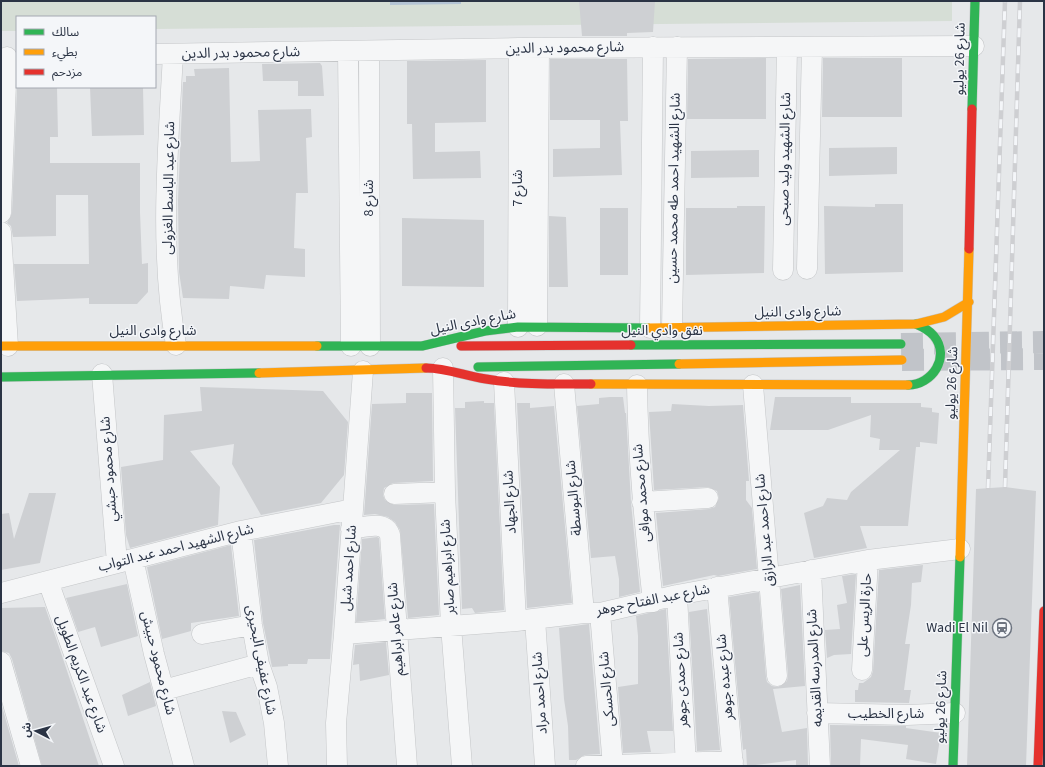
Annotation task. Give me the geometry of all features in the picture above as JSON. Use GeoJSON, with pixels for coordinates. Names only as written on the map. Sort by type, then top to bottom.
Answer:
{"type":"FeatureCollection","features":[{"type":"Feature","properties":{"kind":"main road","name":"شارع 26 يوليو"},"geometry":{"type":"LineString","coordinates":[[953,766],[968,302],[975,1]]}},
{"type":"Feature","properties":{"kind":"main road","name":"شارع وادى النيل"},"geometry":{"type":"LineString","coordinates":[[4,346],[422,346],[485,332],[527,327],[672,328],[916,324],[939,320],[960,310],[968,302]]}},
{"type":"Feature","properties":{"kind":"main road"},"geometry":{"type":"LineString","coordinates":[[443,368],[504,382],[637,385],[916,384],[931,377],[940,363],[941,355],[936,338],[931,332],[916,324]]}},
{"type":"Feature","properties":{"kind":"main road","name":"نفق وادي النيل"},"geometry":{"type":"LineString","coordinates":[[422,346],[901,344]]}},
{"type":"Feature","properties":{"kind":"main road"},"geometry":{"type":"LineString","coordinates":[[1,377],[902,360]]}},
{"type":"Feature","properties":{"kind":"main road"},"geometry":{"type":"LineString","coordinates":[[1038,766],[1042,707],[1044,611]]}},
{"type":"Feature","properties":{"kind":"street","name":"شارع محمود بدر الدين"},"geometry":{"type":"LineString","coordinates":[[164,54],[519,48],[974,46]]}},
{"type":"Feature","properties":{"kind":"street","name":"شارع الشهيد احمد طه محمد حسين"},"geometry":{"type":"LineString","coordinates":[[650,328],[653,47]]}},
{"type":"Feature","properties":{"kind":"street","name":"شارع الشهيد احمد طه محمد حسين"},"geometry":{"type":"LineString","coordinates":[[672,328],[677,47]]}},
{"type":"Feature","properties":{"kind":"street","name":"شارع الشهيد وليد صبحى"},"geometry":{"type":"LineString","coordinates":[[782,270],[787,47]]}},
{"type":"Feature","properties":{"kind":"street","name":"شارع الشهيد وليد صبحى"},"geometry":{"type":"LineString","coordinates":[[808,269],[812,47]]}},
{"type":"Feature","properties":{"kind":"street","name":"شارع 7"},"geometry":{"type":"LineString","coordinates":[[519,48],[527,327]]}},
{"type":"Feature","properties":{"kind":"street","name":"شارع 7"},"geometry":{"type":"LineString","coordinates":[[527,327],[539,48]]}},
{"type":"Feature","properties":{"kind":"street","name":"شارع 8"},"geometry":{"type":"LineString","coordinates":[[369,51],[370,346]]}},
{"type":"Feature","properties":{"kind":"street","name":"شارع 8"},"geometry":{"type":"LineString","coordinates":[[348,52],[351,346]]}},
{"type":"Feature","properties":{"kind":"street","name":"شارع عبد الباسط الغزولى"},"geometry":{"type":"LineString","coordinates":[[164,54],[165,220],[169,307],[176,345]]}},
{"type":"Feature","properties":{"kind":"street"},"geometry":{"type":"LineString","coordinates":[[1,214],[8,57]]}},
{"type":"Feature","properties":{"kind":"street"},"geometry":{"type":"LineString","coordinates":[[1,232],[4,346]]}},
{"type":"Feature","properties":{"kind":"street","name":"شارع ابراهيم صابر"},"geometry":{"type":"LineString","coordinates":[[443,368],[445,492],[451,626],[462,766]]}},
{"type":"Feature","properties":{"kind":"street","name":"شارع احمد شبل"},"geometry":{"type":"LineString","coordinates":[[337,766],[336,723],[363,371]]}},
{"type":"Feature","properties":{"kind":"street","name":"شارع محمود حبشي"},"geometry":{"type":"LineString","coordinates":[[102,374],[125,561]]}},
{"type":"Feature","properties":{"kind":"street","name":"شارع الجهاد"},"geometry":{"type":"LineString","coordinates":[[504,382],[516,621]]}},
{"type":"Feature","properties":{"kind":"street","name":"شارع البوسطة"},"geometry":{"type":"LineString","coordinates":[[564,384],[592,613]]}},
{"type":"Feature","properties":{"kind":"street","name":"شارع محمد موافى"},"geometry":{"type":"LineString","coordinates":[[637,385],[638,442],[642,502],[653,602]]}},
{"type":"Feature","properties":{"kind":"street","name":"شارع احمد عبد الرازق"},"geometry":{"type":"LineString","coordinates":[[753,385],[777,676]]}},
{"type":"Feature","properties":{"kind":"street"},"geometry":{"type":"LineString","coordinates":[[394,494],[445,492]]}},
{"type":"Feature","properties":{"kind":"street"},"geometry":{"type":"LineString","coordinates":[[642,502],[708,498]]}},
{"type":"Feature","properties":{"kind":"street","name":"شارع الشهيد احمد عبد التواب"},"geometry":{"type":"LineString","coordinates":[[1,593],[241,531],[353,509]]}},
{"type":"Feature","properties":{"kind":"street","name":"شارع عامر ابراهيم"},"geometry":{"type":"LineString","coordinates":[[352,529],[382,525],[388,529],[390,535],[407,766]]}},
{"type":"Feature","properties":{"kind":"street","name":"شارع عفيفى البحيرى"},"geometry":{"type":"LineString","coordinates":[[241,531],[252,625],[259,664],[267,687],[274,722],[278,766]]}},
{"type":"Feature","properties":{"kind":"street","name":"شارع عبد الفتاح جوهر"},"geometry":{"type":"LineString","coordinates":[[344,634],[516,621],[592,613],[653,602],[677,595],[717,587],[868,560],[960,549]]}},
{"type":"Feature","properties":{"kind":"street","name":"حارة الريس على"},"geometry":{"type":"LineString","coordinates":[[862,670],[868,560]]}},
{"type":"Feature","properties":{"kind":"street","name":"شارع محمود حبيش"},"geometry":{"type":"LineString","coordinates":[[125,561],[154,654],[184,766]]}},
{"type":"Feature","properties":{"kind":"street","name":"شارع المدرسه القديمه"},"geometry":{"type":"LineString","coordinates":[[811,570],[820,766]]}},
{"type":"Feature","properties":{"kind":"street","name":"شارع عبد الكريم الطويل"},"geometry":{"type":"LineString","coordinates":[[48,581],[114,766]]}},
{"type":"Feature","properties":{"kind":"street","name":"شارع عبده جوهر"},"geometry":{"type":"LineString","coordinates":[[717,587],[733,763]]}},
{"type":"Feature","properties":{"kind":"street","name":"شارع حمدى جوهر"},"geometry":{"type":"LineString","coordinates":[[677,595],[686,764]]}},
{"type":"Feature","properties":{"kind":"street","name":"شارع الحسكى"},"geometry":{"type":"LineString","coordinates":[[592,613],[613,765]]}},
{"type":"Feature","properties":{"kind":"street","name":"شارع احمد مراد"},"geometry":{"type":"LineString","coordinates":[[536,619],[545,766]]}},
{"type":"Feature","properties":{"kind":"street"},"geometry":{"type":"LineString","coordinates":[[202,634],[252,625]]}},
{"type":"Feature","properties":{"kind":"street"},"geometry":{"type":"LineString","coordinates":[[1,662],[31,766]]}},
{"type":"Feature","properties":{"kind":"street"},"geometry":{"type":"LineString","coordinates":[[164,690],[259,664]]}},
{"type":"Feature","properties":{"kind":"street","name":"شارع الخطيب"},"geometry":{"type":"LineString","coordinates":[[817,713],[907,715],[955,713]]}},
{"type":"Feature","properties":{"kind":"street"},"geometry":{"type":"LineString","coordinates":[[586,766],[733,763]]}},
{"type":"Feature","properties":{"kind":"shaded area"},"geometry":{"type":"Polygon","coordinates":[[[1,1],[952,1],[952,21],[156,29],[156,16],[16,16],[16,31],[1,31],[1,1]]]}},
{"type":"Feature","properties":{"kind":"water"},"geometry":{"type":"Polygon","coordinates":[[[390,1],[461,1],[461,4],[390,5],[390,1]]]}},
{"type":"Feature","properties":{"kind":"building"},"geometry":{"type":"Polygon","coordinates":[[[579,1],[655,1],[653,32],[627,33],[627,36],[582,36],[579,1]]]}},
{"type":"Feature","properties":{"kind":"building"},"geometry":{"type":"Polygon","coordinates":[[[766,58],[766,119],[687,119],[688,59],[766,58]]]}},
{"type":"Feature","properties":{"kind":"building"},"geometry":{"type":"Polygon","coordinates":[[[823,58],[902,58],[902,117],[822,117],[823,58]]]}},
{"type":"Feature","properties":{"kind":"building"},"geometry":{"type":"Polygon","coordinates":[[[550,59],[627,59],[628,121],[620,121],[622,175],[553,177],[553,149],[600,148],[600,120],[550,120],[550,59]]]}},
{"type":"Feature","properties":{"kind":"building"},"geometry":{"type":"Polygon","coordinates":[[[486,60],[486,122],[435,123],[435,152],[480,151],[481,178],[413,179],[412,124],[407,124],[407,61],[486,60]]]}},
{"type":"Feature","properties":{"kind":"building"},"geometry":{"type":"Polygon","coordinates":[[[320,63],[322,66],[324,96],[298,96],[298,81],[263,81],[262,64],[320,63]]]}},
{"type":"Feature","properties":{"kind":"building"},"geometry":{"type":"Polygon","coordinates":[[[229,68],[231,162],[260,161],[258,110],[311,109],[312,137],[306,138],[308,193],[296,193],[294,248],[305,249],[305,277],[266,275],[264,289],[230,286],[229,299],[183,298],[179,272],[178,200],[183,82],[186,82],[186,76],[195,76],[194,69],[229,68]]]}},
{"type":"Feature","properties":{"kind":"building"},"geometry":{"type":"Polygon","coordinates":[[[17,88],[57,88],[58,137],[50,137],[50,163],[140,163],[142,264],[148,263],[148,292],[137,304],[89,304],[89,298],[17,301],[14,264],[89,264],[88,195],[56,195],[56,236],[13,237],[11,226],[7,223],[12,213],[17,88]]]}},
{"type":"Feature","properties":{"kind":"building"},"geometry":{"type":"Polygon","coordinates":[[[90,88],[143,88],[144,135],[92,136],[90,88]]]}},
{"type":"Feature","properties":{"kind":"building"},"geometry":{"type":"Polygon","coordinates":[[[897,147],[897,174],[829,176],[829,148],[897,147]]]}},
{"type":"Feature","properties":{"kind":"building"},"geometry":{"type":"Polygon","coordinates":[[[759,150],[759,177],[691,178],[691,151],[759,150]]]}},
{"type":"Feature","properties":{"kind":"building"},"geometry":{"type":"Polygon","coordinates":[[[875,204],[903,204],[903,272],[825,274],[824,206],[875,207],[875,204]]]}},
{"type":"Feature","properties":{"kind":"building"},"geometry":{"type":"Polygon","coordinates":[[[737,206],[765,206],[764,273],[686,275],[686,208],[737,208],[737,206]]]}},
{"type":"Feature","properties":{"kind":"building"},"geometry":{"type":"Polygon","coordinates":[[[600,208],[628,208],[628,275],[600,275],[600,208]]]}},
{"type":"Feature","properties":{"kind":"building"},"geometry":{"type":"Polygon","coordinates":[[[549,216],[566,217],[568,287],[549,287],[549,216]]]}},
{"type":"Feature","properties":{"kind":"building"},"geometry":{"type":"Polygon","coordinates":[[[402,218],[484,220],[484,287],[402,286],[402,218]]]}},
{"type":"Feature","properties":{"kind":"building"},"geometry":{"type":"Polygon","coordinates":[[[200,387],[323,391],[348,422],[344,475],[321,503],[261,515],[232,464],[234,444],[190,451],[220,487],[218,525],[130,548],[126,535],[121,467],[163,460],[164,415],[202,411],[200,387]]]}},
{"type":"Feature","properties":{"kind":"building"},"geometry":{"type":"Polygon","coordinates":[[[406,393],[432,393],[433,481],[393,483],[384,488],[383,495],[385,500],[394,505],[434,504],[439,615],[408,618],[400,530],[395,522],[388,517],[375,514],[364,515],[372,404],[406,403],[406,393]]]}},
{"type":"Feature","properties":{"kind":"building"},"geometry":{"type":"Polygon","coordinates":[[[623,397],[626,413],[631,503],[640,592],[619,597],[619,579],[615,556],[591,558],[577,406],[599,404],[599,398],[623,397]]]}},
{"type":"Feature","properties":{"kind":"building"},"geometry":{"type":"Polygon","coordinates":[[[775,397],[851,397],[851,403],[921,403],[921,407],[932,408],[932,412],[939,413],[937,444],[920,442],[920,447],[916,447],[908,526],[860,526],[867,548],[814,558],[804,513],[823,506],[827,498],[847,500],[851,492],[900,450],[879,450],[880,439],[870,437],[871,415],[828,430],[770,430],[775,397]]]}},
{"type":"Feature","properties":{"kind":"building"},"geometry":{"type":"Polygon","coordinates":[[[484,401],[484,403],[494,403],[504,610],[475,613],[472,608],[462,609],[455,408],[465,408],[465,402],[484,401]]]}},
{"type":"Feature","properties":{"kind":"building"},"geometry":{"type":"Polygon","coordinates":[[[517,403],[530,403],[530,408],[554,406],[572,603],[527,608],[517,403]]]}},
{"type":"Feature","properties":{"kind":"building"},"geometry":{"type":"Polygon","coordinates":[[[672,404],[709,406],[743,405],[749,481],[746,481],[746,500],[752,508],[757,569],[718,576],[714,575],[663,586],[656,513],[709,509],[715,507],[719,498],[717,491],[708,487],[654,490],[649,412],[671,411],[672,404]]]}},
{"type":"Feature","properties":{"kind":"building","name":"Wadi El Nil"},"geometry":{"type":"Polygon","coordinates":[[[1005,487],[1036,491],[1026,766],[967,766],[976,489],[1005,487]]]}},
{"type":"Feature","properties":{"kind":"building"},"geometry":{"type":"Polygon","coordinates":[[[29,493],[56,493],[40,563],[1,570],[1,514],[9,513],[14,539],[29,493]]]}},
{"type":"Feature","properties":{"kind":"building"},"geometry":{"type":"Polygon","coordinates":[[[340,525],[330,659],[308,659],[307,664],[288,664],[288,666],[272,667],[263,623],[254,540],[340,525]]]}},
{"type":"Feature","properties":{"kind":"building"},"geometry":{"type":"Polygon","coordinates":[[[379,538],[385,619],[356,622],[362,539],[379,538]]]}},
{"type":"Feature","properties":{"kind":"building"},"geometry":{"type":"Polygon","coordinates":[[[231,545],[239,616],[191,623],[191,631],[162,639],[147,567],[231,545]]]}},
{"type":"Feature","properties":{"kind":"building"},"geometry":{"type":"Polygon","coordinates":[[[923,565],[921,582],[912,583],[911,605],[905,644],[910,644],[904,690],[911,690],[909,703],[855,702],[855,690],[858,690],[859,683],[863,683],[871,677],[873,671],[879,570],[923,565]]]}},
{"type":"Feature","properties":{"kind":"building"},"geometry":{"type":"Polygon","coordinates":[[[856,574],[851,654],[834,655],[827,658],[825,630],[840,629],[837,605],[847,603],[842,576],[856,574]]]}},
{"type":"Feature","properties":{"kind":"building"},"geometry":{"type":"Polygon","coordinates":[[[127,584],[138,636],[101,647],[95,627],[78,632],[66,598],[127,584]]]}},
{"type":"Feature","properties":{"kind":"building"},"geometry":{"type":"Polygon","coordinates":[[[800,585],[805,686],[773,689],[782,732],[807,728],[808,766],[796,766],[796,760],[747,766],[746,749],[743,750],[729,597],[759,592],[767,682],[772,686],[778,687],[787,681],[788,675],[781,589],[800,585]]]}},
{"type":"Feature","properties":{"kind":"building"},"geometry":{"type":"Polygon","coordinates":[[[45,607],[99,766],[42,766],[12,659],[9,653],[1,651],[1,608],[45,607]]]}},
{"type":"Feature","properties":{"kind":"building"},"geometry":{"type":"Polygon","coordinates":[[[666,609],[673,731],[647,731],[651,752],[623,753],[618,687],[638,684],[638,636],[636,616],[666,609]]]}},
{"type":"Feature","properties":{"kind":"building"},"geometry":{"type":"Polygon","coordinates":[[[707,609],[720,750],[697,751],[689,612],[707,609]]]}},
{"type":"Feature","properties":{"kind":"building"},"geometry":{"type":"Polygon","coordinates":[[[589,624],[600,754],[585,755],[576,760],[569,760],[568,726],[564,699],[559,628],[589,624]]]}},
{"type":"Feature","properties":{"kind":"building"},"geometry":{"type":"Polygon","coordinates":[[[386,642],[389,675],[360,681],[359,664],[353,665],[355,645],[386,642]]]}},
{"type":"Feature","properties":{"kind":"building"},"geometry":{"type":"Polygon","coordinates":[[[150,682],[156,706],[128,716],[122,695],[150,682]]]}},
{"type":"Feature","properties":{"kind":"building"},"geometry":{"type":"Polygon","coordinates":[[[1,703],[19,766],[1,766],[1,703]]]}},
{"type":"Feature","properties":{"kind":"building"},"geometry":{"type":"Polygon","coordinates":[[[222,711],[236,712],[246,735],[230,743],[222,711]]]}},
{"type":"Feature","properties":{"kind":"building"},"geometry":{"type":"Polygon","coordinates":[[[830,725],[906,726],[906,728],[941,733],[936,764],[906,759],[908,745],[861,739],[860,766],[831,766],[830,725]]]}},
{"type":"Feature","properties":{"kind":"tunnel"},"geometry":{"type":"LineString","coordinates":[[901,344],[1044,342]]}},
{"type":"Feature","properties":{"kind":"tunnel"},"geometry":{"type":"LineString","coordinates":[[902,360],[1044,359]]}},
{"type":"Feature","properties":{"kind":"railway"},"geometry":{"type":"LineString","coordinates":[[988,488],[1005,1]]}},
{"type":"Feature","properties":{"kind":"railway"},"geometry":{"type":"LineString","coordinates":[[1005,487],[1020,1]]}},
{"type":"Feature","properties":{"kind":"traffic: fast"},"geometry":{"type":"LineString","coordinates":[[972,109],[975,1]]}},
{"type":"Feature","properties":{"kind":"traffic: fast"},"geometry":{"type":"LineString","coordinates":[[908,385],[917,384],[925,380],[931,375],[940,361],[939,344],[934,336],[926,329],[916,324]]}},
{"type":"Feature","properties":{"kind":"traffic: fast"},"geometry":{"type":"LineString","coordinates":[[317,346],[422,346],[485,331],[518,327],[648,328]]}},
{"type":"Feature","properties":{"kind":"traffic: fast"},"geometry":{"type":"LineString","coordinates":[[631,345],[901,344]]}},
{"type":"Feature","properties":{"kind":"traffic: fast"},"geometry":{"type":"LineString","coordinates":[[478,367],[679,364]]}},
{"type":"Feature","properties":{"kind":"traffic: fast"},"geometry":{"type":"LineString","coordinates":[[1,377],[259,373]]}},
{"type":"Feature","properties":{"kind":"traffic: fast"},"geometry":{"type":"LineString","coordinates":[[953,766],[960,557]]}},
{"type":"Feature","properties":{"kind":"traffic: slow"},"geometry":{"type":"LineString","coordinates":[[960,557],[969,249]]}},
{"type":"Feature","properties":{"kind":"traffic: slow"},"geometry":{"type":"LineString","coordinates":[[648,328],[916,324],[944,317],[969,302]]}},
{"type":"Feature","properties":{"kind":"traffic: slow"},"geometry":{"type":"LineString","coordinates":[[1,346],[317,346]]}},
{"type":"Feature","properties":{"kind":"traffic: slow"},"geometry":{"type":"LineString","coordinates":[[679,364],[902,360]]}},
{"type":"Feature","properties":{"kind":"traffic: slow"},"geometry":{"type":"LineString","coordinates":[[259,373],[426,368]]}},
{"type":"Feature","properties":{"kind":"traffic: slow"},"geometry":{"type":"LineString","coordinates":[[591,384],[908,385]]}},
{"type":"Feature","properties":{"kind":"traffic: jam"},"geometry":{"type":"LineString","coordinates":[[969,249],[972,109]]}},
{"type":"Feature","properties":{"kind":"traffic: jam"},"geometry":{"type":"LineString","coordinates":[[461,346],[631,345]]}},
{"type":"Feature","properties":{"kind":"traffic: jam"},"geometry":{"type":"LineString","coordinates":[[426,368],[441,369],[478,378],[499,381],[538,384],[591,384]]}},
{"type":"Feature","properties":{"kind":"traffic: jam"},"geometry":{"type":"LineString","coordinates":[[1038,766],[1044,611]]}},
{"type":"Feature","properties":{"kind":"place","name":"Wadi El Nil"},"geometry":{"type":"Point","coordinates":[1002,628]}}]}
